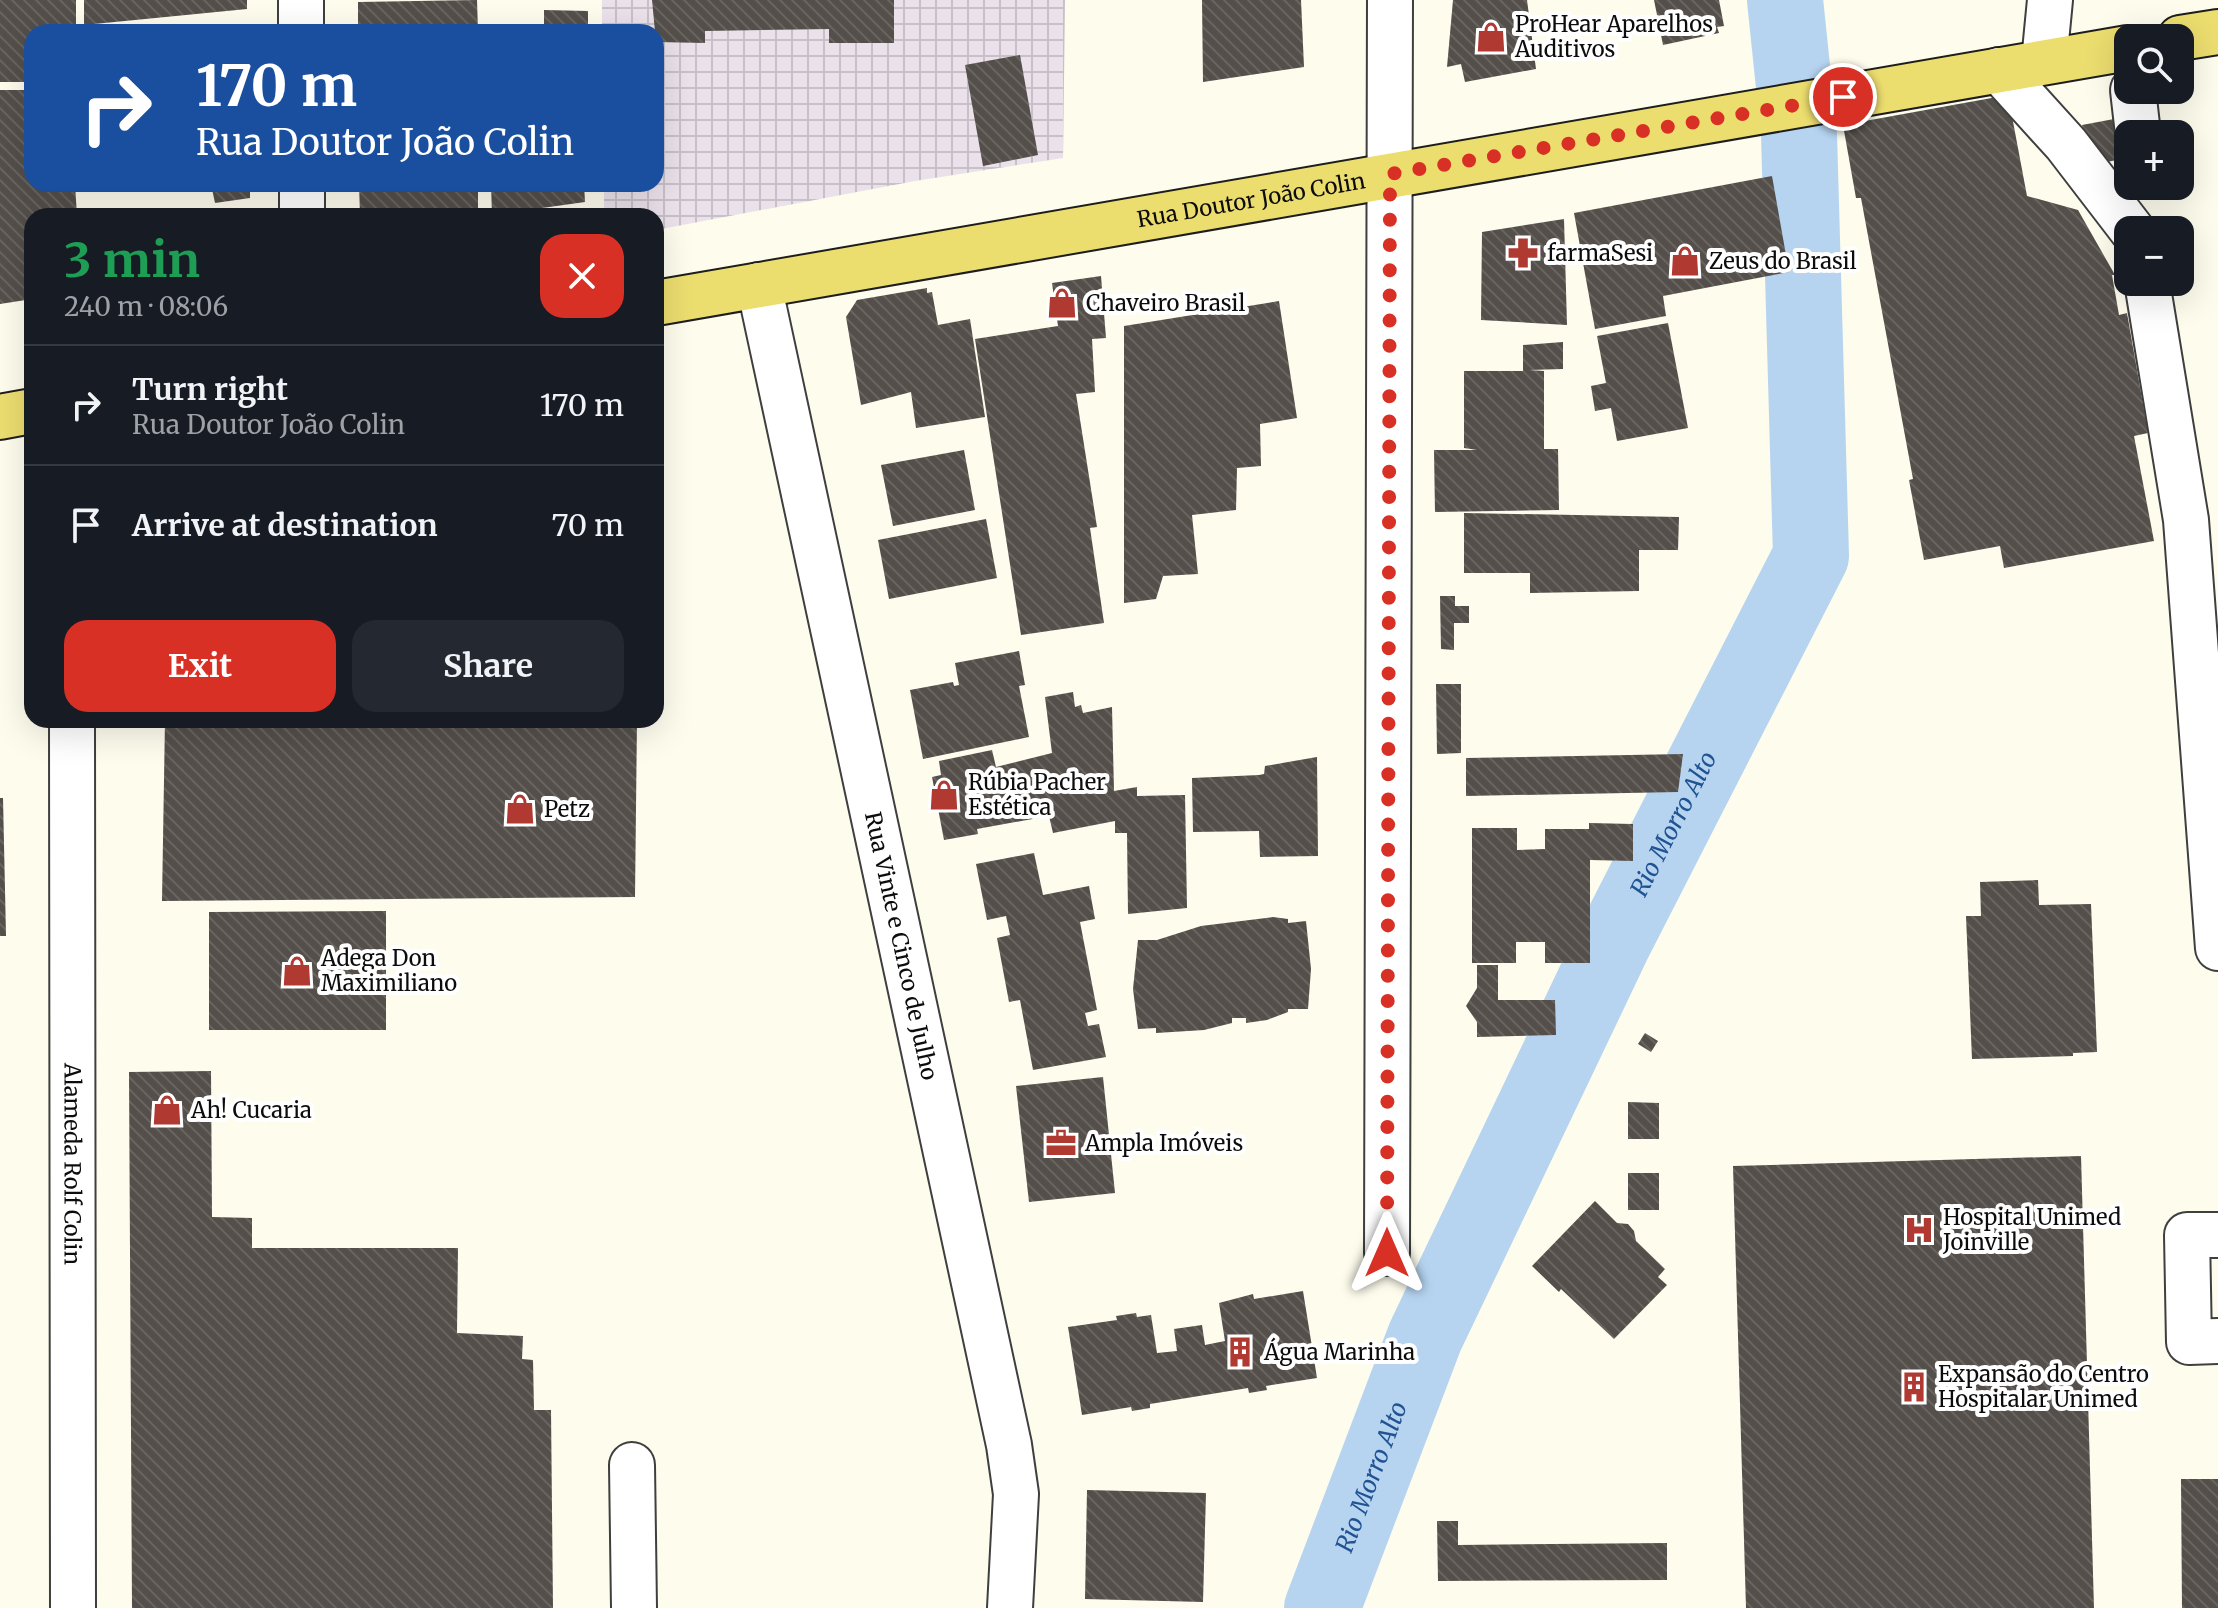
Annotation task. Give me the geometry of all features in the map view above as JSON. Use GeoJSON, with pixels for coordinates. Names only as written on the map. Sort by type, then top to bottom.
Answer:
{"type":"FeatureCollection","features":[{"type":"Feature","properties":{"kind":"main road"},"geometry":{"type":"LineString","coordinates":[[2194,36],[2218,32]]}},
{"type":"Feature","properties":{"kind":"main road","name":"Rua Doutor João Colin"},"geometry":{"type":"LineString","coordinates":[[664,302],[2044,62],[2114,61]]}},
{"type":"Feature","properties":{"kind":"main road"},"geometry":{"type":"LineString","coordinates":[[0,417],[24,412]]}},
{"type":"Feature","properties":{"kind":"street"},"geometry":{"type":"LineString","coordinates":[[301,0],[301,24]]}},
{"type":"Feature","properties":{"kind":"street"},"geometry":{"type":"LineString","coordinates":[[1387,1253],[1390,0]]}},
{"type":"Feature","properties":{"kind":"street"},"geometry":{"type":"LineString","coordinates":[[2044,62],[2050,0]]}},
{"type":"Feature","properties":{"kind":"street"},"geometry":{"type":"LineString","coordinates":[[1999,70],[2066,144],[2122,216]]}},
{"type":"Feature","properties":{"kind":"street","name":"Rua Vinte e Cinco de Julho"},"geometry":{"type":"LineString","coordinates":[[759,285],[1009,1445],[1016,1494],[1010,1608]]}},
{"type":"Feature","properties":{"kind":"street"},"geometry":{"type":"LineString","coordinates":[[2149,296],[2186,520],[2218,948]]}},
{"type":"Feature","properties":{"kind":"street","name":"Alameda Rolf Colin"},"geometry":{"type":"LineString","coordinates":[[72,728],[73,1608]]}},
{"type":"Feature","properties":{"kind":"street"},"geometry":{"type":"LineString","coordinates":[[2218,1235],[2187,1235],[2189,1342],[2218,1341]]}},
{"type":"Feature","properties":{"kind":"street"},"geometry":{"type":"LineString","coordinates":[[632,1465],[634,1608]]}},
{"type":"Feature","properties":{"kind":"shaded area"},"geometry":{"type":"Polygon","coordinates":[[[602,0],[1065,0],[1063,158],[915,181],[664,228],[664,208],[604,208],[604,192],[664,192],[664,24],[602,24],[602,0]]]}},
{"type":"Feature","properties":{"kind":"building"},"geometry":{"type":"Polygon","coordinates":[[[0,0],[76,0],[76,24],[24,24],[24,82],[0,82],[0,0]]]}},
{"type":"Feature","properties":{"kind":"building"},"geometry":{"type":"Polygon","coordinates":[[[84,0],[247,0],[247,9],[84,24],[84,0]]]}},
{"type":"Feature","properties":{"kind":"building"},"geometry":{"type":"Polygon","coordinates":[[[477,0],[478,24],[358,24],[358,2],[477,0]]]}},
{"type":"Feature","properties":{"kind":"building"},"geometry":{"type":"Polygon","coordinates":[[[652,0],[894,0],[894,43],[829,43],[829,29],[705,31],[705,43],[664,42],[664,24],[654,24],[652,0]]]}},
{"type":"Feature","properties":{"kind":"building"},"geometry":{"type":"Polygon","coordinates":[[[1202,0],[1301,0],[1304,67],[1203,82],[1202,0]]]}},
{"type":"Feature","properties":{"kind":"building","name":"ProHear Aparelhos Auditivos"},"geometry":{"type":"Polygon","coordinates":[[[1453,0],[1527,0],[1536,69],[1465,82],[1461,64],[1447,67],[1453,0]]]}},
{"type":"Feature","properties":{"kind":"building"},"geometry":{"type":"Polygon","coordinates":[[[1654,0],[1719,0],[1724,26],[1717,27],[1719,33],[1663,45],[1654,0]]]}},
{"type":"Feature","properties":{"kind":"building"},"geometry":{"type":"Polygon","coordinates":[[[544,10],[588,11],[588,24],[544,24],[544,10]]]}},
{"type":"Feature","properties":{"kind":"building"},"geometry":{"type":"Polygon","coordinates":[[[1020,55],[1038,155],[983,166],[965,65],[1020,55]]]}},
{"type":"Feature","properties":{"kind":"building"},"geometry":{"type":"Polygon","coordinates":[[[0,90],[24,90],[24,192],[76,192],[76,208],[24,208],[24,300],[0,304],[0,90]]]}},
{"type":"Feature","properties":{"kind":"building"},"geometry":{"type":"Polygon","coordinates":[[[2008,95],[2027,196],[2078,210],[2114,273],[2114,296],[2119,315],[2127,313],[2148,433],[2134,436],[2154,541],[2004,568],[2000,546],[1924,560],[1909,480],[1913,479],[1861,198],[1856,198],[1843,125],[2008,95]]]}},
{"type":"Feature","properties":{"kind":"building"},"geometry":{"type":"Polygon","coordinates":[[[2114,119],[2114,161],[2091,165],[2082,125],[2114,119]]]}},
{"type":"Feature","properties":{"kind":"building","name":"Zeus do Brasil"},"geometry":{"type":"Polygon","coordinates":[[[1772,176],[1789,272],[1663,296],[1666,316],[1595,329],[1574,213],[1772,176]]]}},
{"type":"Feature","properties":{"kind":"building"},"geometry":{"type":"Polygon","coordinates":[[[213,192],[250,192],[250,198],[215,203],[213,192]]]}},
{"type":"Feature","properties":{"kind":"building"},"geometry":{"type":"Polygon","coordinates":[[[359,192],[478,192],[478,208],[360,208],[359,192]]]}},
{"type":"Feature","properties":{"kind":"building"},"geometry":{"type":"Polygon","coordinates":[[[491,192],[584,192],[585,202],[542,208],[492,208],[491,192]]]}},
{"type":"Feature","properties":{"kind":"building","name":"farmaSesi"},"geometry":{"type":"Polygon","coordinates":[[[1564,219],[1567,325],[1481,320],[1482,232],[1564,219]]]}},
{"type":"Feature","properties":{"kind":"building"},"geometry":{"type":"Polygon","coordinates":[[[1101,276],[1106,338],[1092,339],[1095,392],[1076,394],[1097,527],[1090,528],[1104,623],[1021,635],[975,339],[1058,326],[1052,283],[1101,276]]]}},
{"type":"Feature","properties":{"kind":"building"},"geometry":{"type":"Polygon","coordinates":[[[927,288],[927,293],[932,292],[938,325],[970,319],[985,417],[916,428],[911,392],[861,405],[846,317],[857,300],[927,288]]]}},
{"type":"Feature","properties":{"kind":"building"},"geometry":{"type":"Polygon","coordinates":[[[1279,301],[1297,418],[1260,424],[1261,466],[1237,468],[1236,510],[1192,515],[1198,574],[1163,576],[1156,599],[1124,603],[1124,326],[1279,301]]]}},
{"type":"Feature","properties":{"kind":"building"},"geometry":{"type":"Polygon","coordinates":[[[1668,323],[1688,428],[1617,441],[1611,408],[1595,411],[1591,386],[1606,383],[1597,336],[1668,323]]]}},
{"type":"Feature","properties":{"kind":"building"},"geometry":{"type":"Polygon","coordinates":[[[1563,342],[1563,369],[1529,370],[1544,371],[1544,449],[1558,449],[1559,510],[1435,512],[1434,450],[1477,450],[1464,448],[1464,371],[1523,371],[1523,345],[1563,342]]]}},
{"type":"Feature","properties":{"kind":"building"},"geometry":{"type":"Polygon","coordinates":[[[964,450],[975,510],[893,526],[881,465],[964,450]]]}},
{"type":"Feature","properties":{"kind":"building"},"geometry":{"type":"Polygon","coordinates":[[[1464,513],[1679,517],[1678,550],[1639,550],[1639,591],[1530,593],[1530,573],[1464,573],[1464,513]]]}},
{"type":"Feature","properties":{"kind":"building"},"geometry":{"type":"Polygon","coordinates":[[[986,519],[997,578],[889,599],[878,540],[986,519]]]}},
{"type":"Feature","properties":{"kind":"building"},"geometry":{"type":"Polygon","coordinates":[[[1440,596],[1455,596],[1455,606],[1469,606],[1469,623],[1454,623],[1454,650],[1441,649],[1440,596]]]}},
{"type":"Feature","properties":{"kind":"building"},"geometry":{"type":"Polygon","coordinates":[[[1019,651],[1025,685],[1019,686],[1029,737],[923,759],[910,690],[953,682],[954,686],[959,685],[955,663],[1019,651]]]}},
{"type":"Feature","properties":{"kind":"building"},"geometry":{"type":"Polygon","coordinates":[[[1436,684],[1461,684],[1461,753],[1437,754],[1436,684]]]}},
{"type":"Feature","properties":{"kind":"building"},"geometry":{"type":"Polygon","coordinates":[[[1073,692],[1075,707],[1081,705],[1083,713],[1112,707],[1114,791],[1137,787],[1137,796],[1185,795],[1187,908],[1128,914],[1127,833],[1115,833],[1115,821],[1053,833],[1049,816],[977,829],[978,834],[944,840],[932,777],[941,775],[939,761],[992,750],[996,767],[1052,753],[1045,697],[1073,692]]]}},
{"type":"Feature","properties":{"kind":"building"},"geometry":{"type":"Polygon","coordinates":[[[165,728],[637,728],[635,897],[162,901],[165,728]]]}},
{"type":"Feature","properties":{"kind":"building"},"geometry":{"type":"Polygon","coordinates":[[[1683,754],[1678,792],[1466,796],[1466,758],[1683,754]]]}},
{"type":"Feature","properties":{"kind":"building"},"geometry":{"type":"Polygon","coordinates":[[[1317,757],[1318,856],[1260,857],[1259,831],[1193,832],[1192,778],[1259,775],[1264,774],[1265,766],[1317,757]]]}},
{"type":"Feature","properties":{"kind":"building"},"geometry":{"type":"Polygon","coordinates":[[[0,798],[3,798],[6,936],[0,936],[0,798]]]}},
{"type":"Feature","properties":{"kind":"building"},"geometry":{"type":"Polygon","coordinates":[[[1589,823],[1633,824],[1633,861],[1590,860],[1590,963],[1545,963],[1545,942],[1516,942],[1516,963],[1472,963],[1472,828],[1517,828],[1517,850],[1545,849],[1545,829],[1589,829],[1589,823]]]}},
{"type":"Feature","properties":{"kind":"building"},"geometry":{"type":"Polygon","coordinates":[[[1034,853],[1043,895],[1089,886],[1095,919],[1080,922],[1097,1010],[1085,1013],[1088,1026],[1099,1024],[1106,1057],[1033,1070],[1020,1000],[1009,1002],[997,938],[1010,935],[1006,916],[987,920],[976,864],[1034,853]]]}},
{"type":"Feature","properties":{"kind":"building"},"geometry":{"type":"Polygon","coordinates":[[[2038,880],[2039,905],[2091,904],[2097,1052],[2073,1053],[2073,1056],[1972,1059],[1966,916],[1981,916],[1980,882],[2038,880]]]}},
{"type":"Feature","properties":{"kind":"building","name":"Adega Don Maximiliano"},"geometry":{"type":"Polygon","coordinates":[[[386,911],[386,1030],[209,1030],[209,912],[386,911]]]}},
{"type":"Feature","properties":{"kind":"building"},"geometry":{"type":"Polygon","coordinates":[[[1273,917],[1288,919],[1288,923],[1306,921],[1311,969],[1308,1009],[1288,1009],[1288,1012],[1267,1020],[1246,1023],[1246,1018],[1232,1018],[1232,1023],[1204,1030],[1156,1033],[1156,1028],[1138,1029],[1133,989],[1138,940],[1157,940],[1201,926],[1273,917]]]}},
{"type":"Feature","properties":{"kind":"building"},"geometry":{"type":"Polygon","coordinates":[[[1477,965],[1498,965],[1498,1000],[1555,1000],[1556,1035],[1477,1037],[1477,1022],[1466,1006],[1477,988],[1477,965]]]}},
{"type":"Feature","properties":{"kind":"building"},"geometry":{"type":"Polygon","coordinates":[[[1645,1033],[1658,1041],[1651,1052],[1638,1044],[1645,1033]]]}},
{"type":"Feature","properties":{"kind":"building"},"geometry":{"type":"Polygon","coordinates":[[[211,1071],[212,1217],[252,1218],[252,1248],[458,1248],[457,1333],[523,1336],[522,1359],[533,1360],[534,1410],[551,1410],[553,1608],[132,1608],[129,1072],[211,1071]]]}},
{"type":"Feature","properties":{"kind":"building"},"geometry":{"type":"Polygon","coordinates":[[[1103,1077],[1115,1193],[1029,1202],[1016,1086],[1103,1077]]]}},
{"type":"Feature","properties":{"kind":"building"},"geometry":{"type":"Polygon","coordinates":[[[1628,1102],[1659,1103],[1659,1139],[1628,1139],[1628,1102]]]}},
{"type":"Feature","properties":{"kind":"building","name":"Expansão do Centro Hospitalar Unimed"},"geometry":{"type":"Polygon","coordinates":[[[2081,1156],[2094,1608],[1746,1608],[1733,1166],[2081,1156]]]}},
{"type":"Feature","properties":{"kind":"building"},"geometry":{"type":"Polygon","coordinates":[[[1628,1173],[1659,1173],[1659,1210],[1628,1210],[1628,1173]]]}},
{"type":"Feature","properties":{"kind":"building"},"geometry":{"type":"Polygon","coordinates":[[[1595,1201],[1617,1223],[1628,1224],[1634,1231],[1636,1241],[1665,1269],[1658,1277],[1667,1285],[1614,1339],[1532,1266],[1595,1201]]]}},
{"type":"Feature","properties":{"kind":"building","name":"Água Marinha"},"geometry":{"type":"Polygon","coordinates":[[[1303,1291],[1317,1378],[1266,1386],[1267,1390],[1249,1393],[1248,1388],[1150,1404],[1150,1408],[1132,1411],[1131,1407],[1082,1415],[1068,1327],[1117,1320],[1116,1316],[1136,1313],[1137,1317],[1151,1315],[1157,1353],[1177,1351],[1174,1329],[1202,1325],[1205,1345],[1225,1341],[1219,1303],[1253,1294],[1254,1299],[1303,1291]]]}},
{"type":"Feature","properties":{"kind":"building"},"geometry":{"type":"Polygon","coordinates":[[[2181,1479],[2218,1479],[2218,1608],[2182,1608],[2181,1479]]]}},
{"type":"Feature","properties":{"kind":"building"},"geometry":{"type":"Polygon","coordinates":[[[1087,1490],[1206,1493],[1203,1602],[1085,1599],[1087,1490]]]}},
{"type":"Feature","properties":{"kind":"building"},"geometry":{"type":"Polygon","coordinates":[[[1437,1521],[1458,1521],[1458,1545],[1667,1543],[1667,1580],[1438,1581],[1437,1521]]]}},
{"type":"Feature","properties":{"kind":"waterway","name":"Rio Morro Alto"},"geometry":{"type":"LineString","coordinates":[[1322,1608],[1425,1337],[1614,941],[1811,556],[1799,134],[1785,0]]}},
{"type":"Feature","properties":{"kind":"place","name":"ProHear Aparelhos Auditivos"},"geometry":{"type":"Point","coordinates":[1491,37]}},
{"type":"Feature","properties":{"kind":"place","name":"farmaSesi"},"geometry":{"type":"Point","coordinates":[1523,253]}},
{"type":"Feature","properties":{"kind":"place","name":"Zeus do Brasil"},"geometry":{"type":"Point","coordinates":[1685,261]}},
{"type":"Feature","properties":{"kind":"place","name":"Chaveiro Brasil"},"geometry":{"type":"Point","coordinates":[1062,303]}},
{"type":"Feature","properties":{"kind":"place","name":"Rúbia Pacher Estética"},"geometry":{"type":"Point","coordinates":[944,795]}},
{"type":"Feature","properties":{"kind":"place","name":"Petz"},"geometry":{"type":"Point","coordinates":[520,809]}},
{"type":"Feature","properties":{"kind":"place","name":"Adega Don Maximiliano"},"geometry":{"type":"Point","coordinates":[297,971]}},
{"type":"Feature","properties":{"kind":"place","name":"Ah! Cucaria"},"geometry":{"type":"Point","coordinates":[167,1110]}},
{"type":"Feature","properties":{"kind":"place","name":"Ampla Imóveis"},"geometry":{"type":"Point","coordinates":[1061,1143]}},
{"type":"Feature","properties":{"kind":"place","name":"Hospital Unimed Joinville"},"geometry":{"type":"Point","coordinates":[1919,1230]}},
{"type":"Feature","properties":{"kind":"place","name":"Água Marinha"},"geometry":{"type":"Point","coordinates":[1240,1352]}},
{"type":"Feature","properties":{"kind":"place","name":"Expansão do Centro Hospitalar Unimed"},"geometry":{"type":"Point","coordinates":[1914,1387]}},
{"type":"Feature","properties":{"kind":"route"},"geometry":{"type":"LineString","coordinates":[[1387,1253],[1390,174],[1843,97]]}}]}
